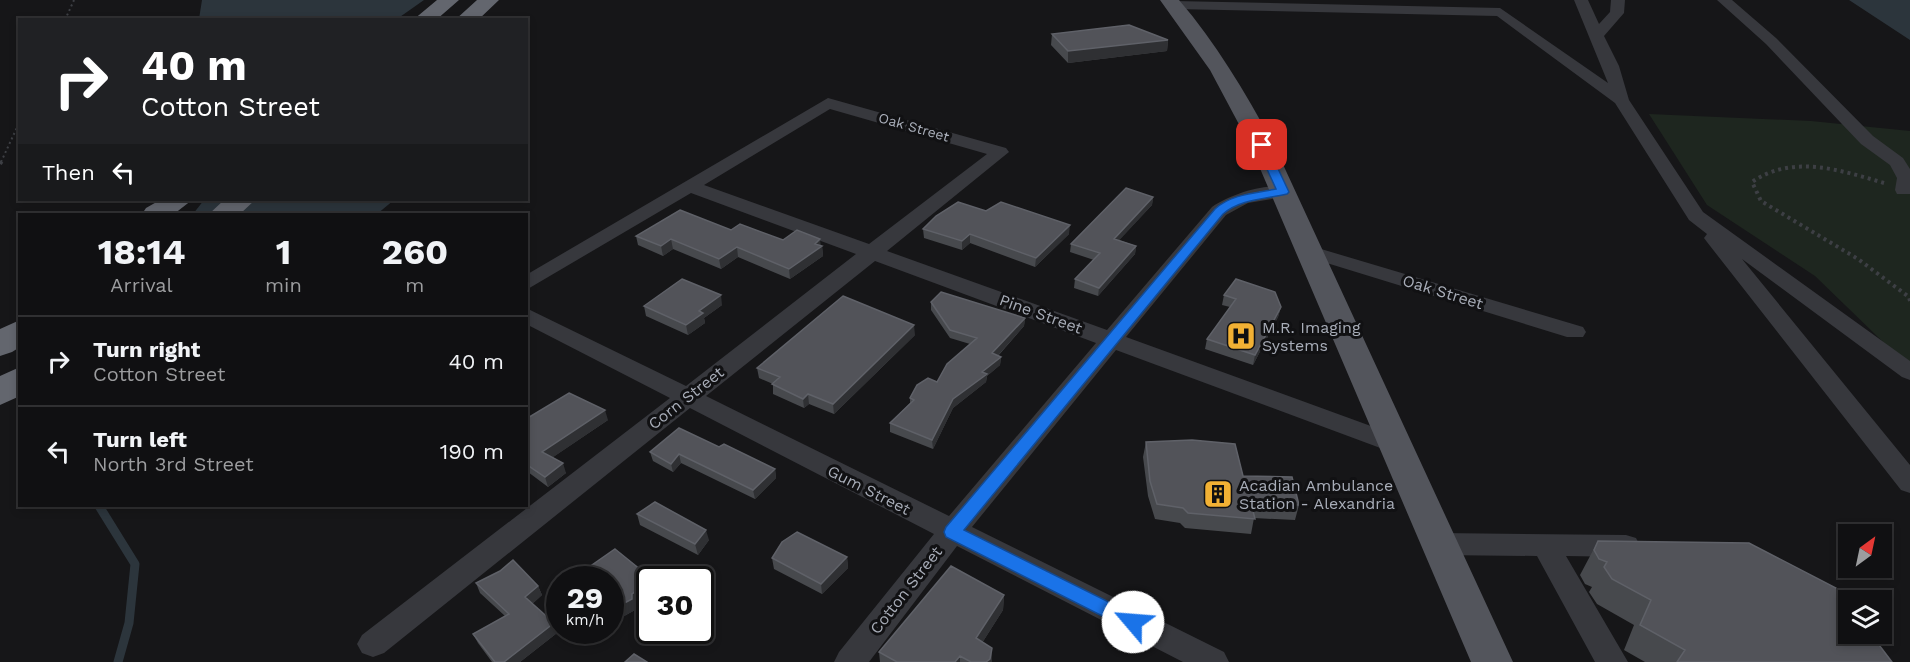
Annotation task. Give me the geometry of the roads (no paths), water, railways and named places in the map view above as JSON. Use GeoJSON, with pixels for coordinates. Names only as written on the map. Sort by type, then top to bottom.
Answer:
{"type":"FeatureCollection","features":[{"type":"Feature","properties":{"kind":"highway"},"geometry":{"type":"LineString","coordinates":[[426,18],[449,0]]}},
{"type":"Feature","properties":{"kind":"highway"},"geometry":{"type":"LineString","coordinates":[[468,17],[491,0]]}},
{"type":"Feature","properties":{"kind":"highway"},"geometry":{"type":"LineString","coordinates":[[158,213],[176,201]]}},
{"type":"Feature","properties":{"kind":"highway"},"geometry":{"type":"LineString","coordinates":[[168,213],[185,201]]}},
{"type":"Feature","properties":{"kind":"highway"},"geometry":{"type":"LineString","coordinates":[[223,213],[240,201]]}},
{"type":"Feature","properties":{"kind":"highway"},"geometry":{"type":"LineString","coordinates":[[0,322],[18,309]]}},
{"type":"Feature","properties":{"kind":"highway"},"geometry":{"type":"LineString","coordinates":[[0,345],[18,332]]}},
{"type":"Feature","properties":{"kind":"highway"},"geometry":{"type":"LineString","coordinates":[[0,393],[18,380]]}},
{"type":"Feature","properties":{"kind":"main road"},"geometry":{"type":"LineString","coordinates":[[1172,3],[1193,28],[1230,81],[1311,252],[1392,443],[1492,662]]}},
{"type":"Feature","properties":{"kind":"street"},"geometry":{"type":"LineString","coordinates":[[1581,0],[1611,66],[1621,100],[1696,216],[1910,483]]}},
{"type":"Feature","properties":{"kind":"street"},"geometry":{"type":"LineString","coordinates":[[1597,35],[1617,13],[1618,0]]}},
{"type":"Feature","properties":{"kind":"street"},"geometry":{"type":"LineString","coordinates":[[1724,0],[1772,41],[1867,140],[1897,162],[1906,178],[1904,190]]}},
{"type":"Feature","properties":{"kind":"street"},"geometry":{"type":"LineString","coordinates":[[1172,3],[1499,6],[1621,100]]}},
{"type":"Feature","properties":{"kind":"street","name":"Oak Street"},"geometry":{"type":"LineString","coordinates":[[690,186],[828,103],[1000,152]]}},
{"type":"Feature","properties":{"kind":"street","name":"Corn Street"},"geometry":{"type":"LineString","coordinates":[[374,644],[1000,152]]}},
{"type":"Feature","properties":{"kind":"street"},"geometry":{"type":"LineString","coordinates":[[528,283],[690,186]]}},
{"type":"Feature","properties":{"kind":"street","name":"Pine Street"},"geometry":{"type":"LineString","coordinates":[[690,186],[1392,443]]}},
{"type":"Feature","properties":{"kind":"street","name":"Cotton Street"},"geometry":{"type":"LineString","coordinates":[[850,662],[952,532],[1227,204],[1283,192]]}},
{"type":"Feature","properties":{"kind":"street"},"geometry":{"type":"LineString","coordinates":[[1696,216],[1910,372]]}},
{"type":"Feature","properties":{"kind":"street","name":"Oak Street"},"geometry":{"type":"LineString","coordinates":[[1311,252],[1575,332]]}},
{"type":"Feature","properties":{"kind":"street","name":"Gum Street"},"geometry":{"type":"LineString","coordinates":[[528,316],[1213,662]]}},
{"type":"Feature","properties":{"kind":"street"},"geometry":{"type":"LineString","coordinates":[[1439,544],[1647,546]]}},
{"type":"Feature","properties":{"kind":"street"},"geometry":{"type":"LineString","coordinates":[[1545,545],[1612,662]]}},
{"type":"Feature","properties":{"kind":"waterway"},"geometry":{"type":"LineString","coordinates":[[100,507],[135,564],[129,623],[118,662]]}},
{"type":"Feature","properties":{"kind":"place","name":"M.R. Imaging Systems"},"geometry":{"type":"Point","coordinates":[1241,336]}},
{"type":"Feature","properties":{"kind":"place","name":"Acadian Ambulance Station - Alexandria"},"geometry":{"type":"Point","coordinates":[1218,494]}}]}
